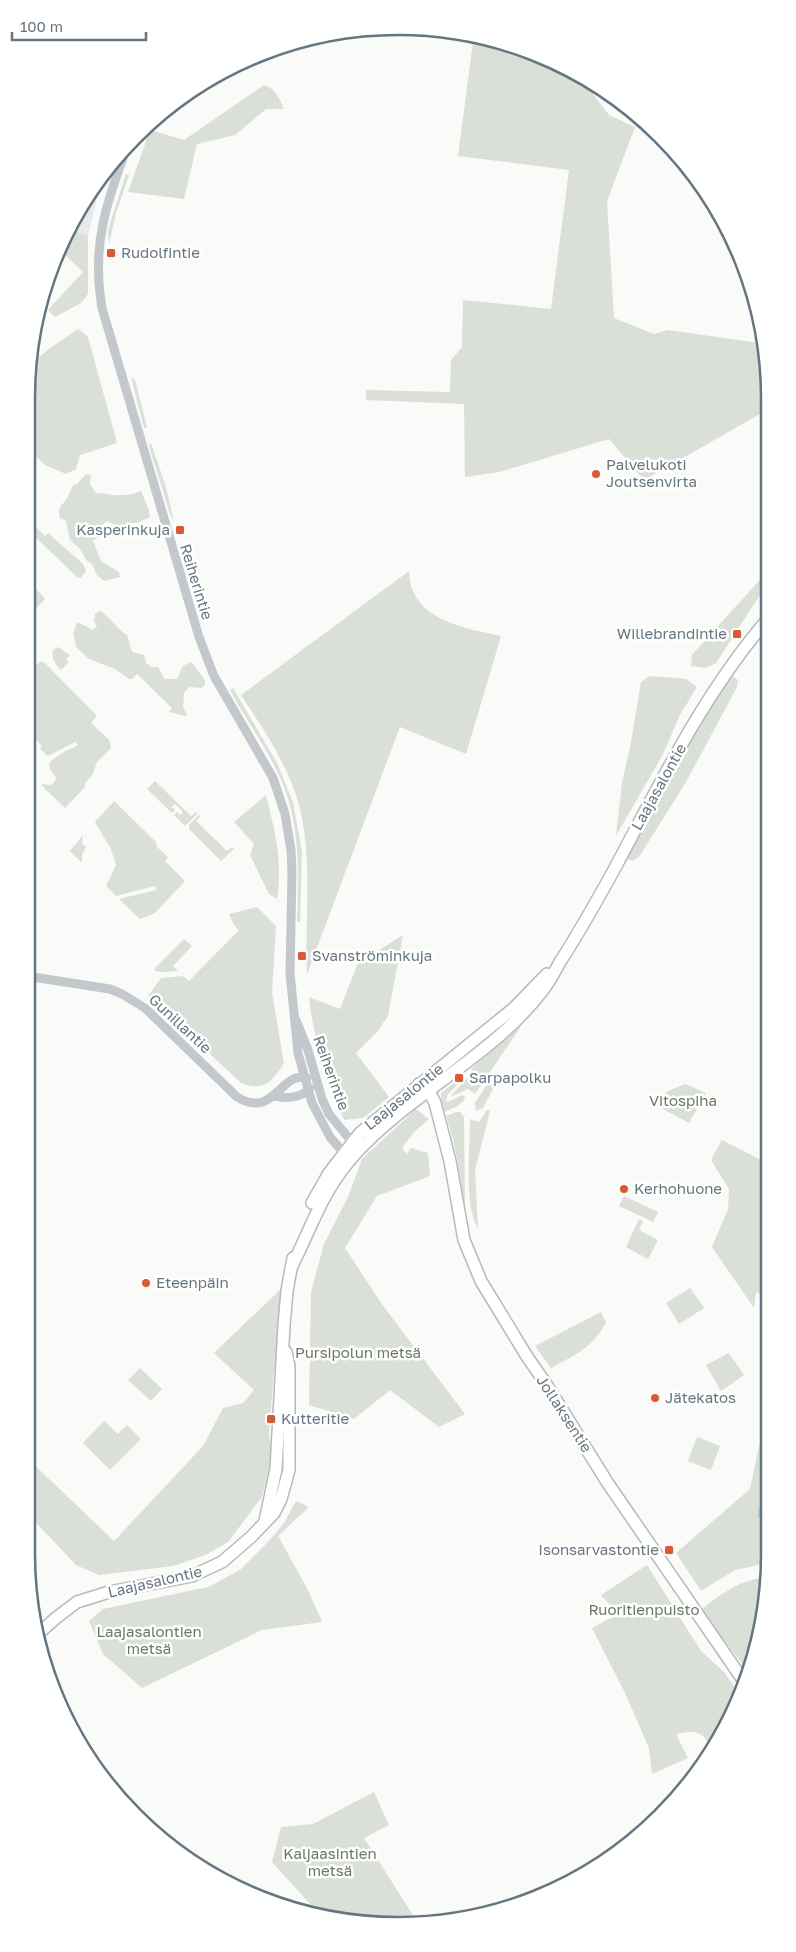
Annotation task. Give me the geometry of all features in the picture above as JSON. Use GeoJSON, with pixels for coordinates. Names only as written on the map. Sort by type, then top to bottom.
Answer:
{"type":"FeatureCollection","features":[{"type":"Feature","properties":{"kind":"main road","name":"Laajasalontie"},"geometry":{"type":"LineString","coordinates":[[43,1630],[69,1608],[86,1598],[192,1576],[209,1569],[222,1562],[238,1549],[264,1521],[276,1469],[287,1291],[294,1246],[320,1186],[350,1149],[360,1132],[426,1096],[561,961],[588,918],[685,738],[741,652],[761,627]]}},
{"type":"Feature","properties":{"kind":"main road","name":"Jollaksentie"},"geometry":{"type":"LineString","coordinates":[[426,1096],[439,1119],[450,1161],[464,1240],[481,1281],[611,1489],[740,1676]]}},
{"type":"Feature","properties":{"kind":"street","name":"Reiherintie"},"geometry":{"type":"LineString","coordinates":[[121,164],[108,199],[100,238],[99,277],[102,308],[166,529],[206,656],[231,707],[273,778],[285,814],[291,850],[290,974],[298,1052],[307,1092],[322,1123],[350,1149]]}},
{"type":"Feature","properties":{"kind":"street","name":"Gunillantie"},"geometry":{"type":"LineString","coordinates":[[35,977],[110,989],[122,994],[145,1008],[237,1097],[245,1102],[257,1103],[274,1096],[280,1088],[304,1077]]}},
{"type":"Feature","properties":{"kind":"street","name":"Reiherintie"},"geometry":{"type":"LineString","coordinates":[[296,1020],[329,1114],[350,1149]]}},
{"type":"Feature","properties":{"kind":"street"},"geometry":{"type":"LineString","coordinates":[[304,1077],[317,1081],[307,1092]]}},
{"type":"Feature","properties":{"kind":"street","name":"Gunillantie"},"geometry":{"type":"LineString","coordinates":[[274,1096],[284,1098],[307,1092]]}},
{"type":"Feature","properties":{"kind":"shaded area"},"geometry":{"type":"Polygon","coordinates":[[[99,191],[97,198],[88,236],[75,231],[99,191]]]}},
{"type":"Feature","properties":{"kind":"green space"},"geometry":{"type":"Polygon","coordinates":[[[473,43],[515,54],[559,72],[590,90],[609,115],[635,127],[607,201],[614,318],[654,334],[668,330],[757,343],[761,413],[644,480],[609,439],[500,472],[465,477],[464,404],[366,400],[366,390],[450,392],[451,360],[462,347],[463,300],[551,309],[569,170],[458,156],[473,43]]]}},
{"type":"Feature","properties":{"kind":"green space"},"geometry":{"type":"Polygon","coordinates":[[[264,85],[274,91],[284,109],[266,109],[235,135],[197,144],[184,199],[128,192],[148,134],[153,131],[184,140],[264,85]]]}},
{"type":"Feature","properties":{"kind":"green space"},"geometry":{"type":"Polygon","coordinates":[[[126,174],[129,175],[116,213],[109,244],[108,231],[126,174]]]}},
{"type":"Feature","properties":{"kind":"green space"},"geometry":{"type":"Polygon","coordinates":[[[75,231],[88,236],[88,294],[81,303],[55,317],[48,310],[83,272],[65,255],[75,231]]]}},
{"type":"Feature","properties":{"kind":"green space"},"geometry":{"type":"Polygon","coordinates":[[[78,329],[88,337],[117,443],[80,455],[76,469],[66,474],[45,465],[35,456],[37,360],[78,329]]]}},
{"type":"Feature","properties":{"kind":"green space"},"geometry":{"type":"Polygon","coordinates":[[[131,377],[135,380],[147,427],[144,428],[131,377]]]}},
{"type":"Feature","properties":{"kind":"green space"},"geometry":{"type":"Polygon","coordinates":[[[151,443],[166,487],[174,522],[149,446],[151,443]]]}},
{"type":"Feature","properties":{"kind":"green space"},"geometry":{"type":"Polygon","coordinates":[[[86,474],[91,475],[90,484],[96,493],[123,495],[141,491],[149,510],[150,517],[137,523],[127,523],[124,529],[107,521],[101,526],[100,535],[93,541],[101,561],[119,572],[120,577],[118,578],[104,581],[97,575],[92,564],[86,560],[80,549],[70,540],[66,521],[60,518],[59,511],[73,485],[77,484],[86,474]]]}},
{"type":"Feature","properties":{"kind":"green space"},"geometry":{"type":"Polygon","coordinates":[[[35,526],[45,536],[48,533],[83,564],[86,571],[81,578],[77,577],[35,537],[35,526]]]}},
{"type":"Feature","properties":{"kind":"green space"},"geometry":{"type":"Polygon","coordinates":[[[409,571],[413,591],[430,612],[452,624],[501,636],[466,754],[400,727],[307,974],[307,854],[299,807],[292,784],[281,761],[269,738],[241,695],[409,571]]]}},
{"type":"Feature","properties":{"kind":"green space"},"geometry":{"type":"Polygon","coordinates":[[[761,579],[761,593],[716,663],[706,668],[691,666],[692,655],[761,579]]]}},
{"type":"Feature","properties":{"kind":"green space"},"geometry":{"type":"Polygon","coordinates":[[[35,589],[45,599],[35,610],[35,589]]]}},
{"type":"Feature","properties":{"kind":"green space"},"geometry":{"type":"Polygon","coordinates":[[[100,611],[127,635],[132,652],[144,655],[146,663],[151,667],[158,667],[165,679],[177,679],[183,666],[191,662],[193,664],[205,680],[205,685],[201,688],[189,687],[184,693],[183,707],[187,714],[185,716],[169,712],[172,708],[137,674],[132,679],[129,679],[115,669],[89,659],[75,646],[73,634],[77,622],[93,630],[97,626],[94,621],[95,614],[100,611]]]}},
{"type":"Feature","properties":{"kind":"green space"},"geometry":{"type":"Polygon","coordinates":[[[58,647],[70,655],[66,659],[69,662],[61,670],[53,658],[53,650],[58,647]]]}},
{"type":"Feature","properties":{"kind":"green space"},"geometry":{"type":"Polygon","coordinates":[[[41,661],[45,663],[97,716],[91,723],[110,741],[111,748],[97,762],[93,774],[85,783],[85,787],[65,808],[41,785],[50,785],[55,782],[56,777],[51,771],[49,764],[62,753],[78,745],[75,742],[48,756],[40,749],[42,746],[35,738],[35,667],[41,661]]]}},
{"type":"Feature","properties":{"kind":"green space"},"geometry":{"type":"Polygon","coordinates":[[[650,676],[686,679],[697,687],[680,715],[663,754],[616,836],[622,783],[641,682],[650,676]]]}},
{"type":"Feature","properties":{"kind":"green space"},"geometry":{"type":"Polygon","coordinates":[[[732,676],[738,680],[737,687],[686,782],[639,857],[633,860],[626,858],[699,726],[732,676]]]}},
{"type":"Feature","properties":{"kind":"green space"},"geometry":{"type":"Polygon","coordinates":[[[233,688],[277,763],[293,802],[302,852],[300,922],[297,922],[298,861],[294,822],[289,803],[274,765],[230,690],[233,688]]]}},
{"type":"Feature","properties":{"kind":"green space"},"geometry":{"type":"Polygon","coordinates":[[[155,781],[191,816],[196,812],[198,813],[185,826],[174,815],[177,812],[180,815],[183,812],[175,804],[171,807],[175,810],[172,813],[147,789],[155,781]]]}},
{"type":"Feature","properties":{"kind":"green space"},"geometry":{"type":"Polygon","coordinates":[[[266,795],[279,859],[277,899],[269,894],[250,855],[254,844],[234,822],[266,795]]]}},
{"type":"Feature","properties":{"kind":"green space"},"geometry":{"type":"Polygon","coordinates":[[[114,801],[156,842],[157,847],[168,857],[165,861],[185,881],[155,913],[140,919],[119,899],[156,890],[155,886],[116,896],[106,886],[116,865],[111,849],[95,822],[114,801]]]}},
{"type":"Feature","properties":{"kind":"green space"},"geometry":{"type":"Polygon","coordinates":[[[199,815],[201,816],[196,821],[227,851],[232,847],[234,849],[221,861],[189,829],[189,825],[199,815]]]}},
{"type":"Feature","properties":{"kind":"green space"},"geometry":{"type":"Polygon","coordinates":[[[83,835],[82,843],[86,847],[82,855],[82,863],[70,851],[83,835]]]}},
{"type":"Feature","properties":{"kind":"green space"},"geometry":{"type":"Polygon","coordinates":[[[257,907],[276,926],[272,993],[284,1063],[272,1080],[256,1086],[241,1083],[148,996],[161,978],[183,976],[189,981],[239,930],[234,925],[229,914],[257,907]]]}},
{"type":"Feature","properties":{"kind":"green space"},"geometry":{"type":"Polygon","coordinates":[[[403,935],[388,1016],[377,1032],[356,1053],[389,1097],[363,1118],[344,1120],[327,1075],[318,1044],[309,997],[340,1009],[361,955],[371,955],[403,935]]]}},
{"type":"Feature","properties":{"kind":"green space"},"geometry":{"type":"Polygon","coordinates":[[[184,939],[192,946],[173,966],[178,971],[155,971],[155,968],[184,939]]]}},
{"type":"Feature","properties":{"kind":"green space"},"geometry":{"type":"Polygon","coordinates":[[[522,1025],[475,1094],[468,1089],[450,1097],[467,1078],[473,1067],[522,1025]]]}},
{"type":"Feature","properties":{"kind":"green space"},"geometry":{"type":"Polygon","coordinates":[[[495,1072],[496,1077],[490,1095],[483,1108],[476,1111],[475,1103],[495,1072]]]}},
{"type":"Feature","properties":{"kind":"green space"},"geometry":{"type":"Polygon","coordinates":[[[460,1078],[462,1080],[448,1094],[446,1101],[448,1102],[462,1095],[465,1096],[464,1099],[457,1106],[445,1112],[441,1103],[441,1093],[460,1078]]]}},
{"type":"Feature","properties":{"kind":"green space","name":"Vitospiha"},"geometry":{"type":"Polygon","coordinates":[[[685,1084],[706,1093],[689,1123],[652,1103],[668,1091],[685,1084]]]}},
{"type":"Feature","properties":{"kind":"green space","name":"Pursipolun metsä"},"geometry":{"type":"Polygon","coordinates":[[[416,1109],[429,1119],[413,1133],[402,1148],[407,1154],[411,1148],[428,1153],[430,1176],[377,1196],[345,1248],[381,1303],[465,1414],[439,1427],[390,1390],[354,1419],[309,1405],[311,1292],[324,1244],[348,1197],[362,1159],[416,1109]]]}},
{"type":"Feature","properties":{"kind":"green space"},"geometry":{"type":"Polygon","coordinates":[[[487,1110],[490,1111],[475,1170],[478,1229],[474,1219],[469,1192],[470,1119],[479,1122],[487,1110]]]}},
{"type":"Feature","properties":{"kind":"green space"},"geometry":{"type":"Polygon","coordinates":[[[460,1112],[464,1117],[465,1209],[456,1151],[446,1116],[460,1112]]]}},
{"type":"Feature","properties":{"kind":"green space"},"geometry":{"type":"Polygon","coordinates":[[[722,1140],[761,1160],[761,1294],[756,1292],[754,1308],[712,1247],[728,1209],[729,1189],[711,1160],[722,1140]]]}},
{"type":"Feature","properties":{"kind":"green space"},"geometry":{"type":"Polygon","coordinates":[[[624,1196],[658,1212],[653,1222],[619,1206],[624,1196]]]}},
{"type":"Feature","properties":{"kind":"green space"},"geometry":{"type":"Polygon","coordinates":[[[639,1219],[643,1221],[639,1230],[658,1240],[648,1259],[626,1247],[639,1219]]]}},
{"type":"Feature","properties":{"kind":"green space"},"geometry":{"type":"Polygon","coordinates":[[[282,1288],[277,1368],[274,1370],[269,1435],[271,1447],[269,1468],[262,1497],[228,1542],[206,1555],[173,1566],[99,1575],[76,1565],[35,1522],[35,1466],[114,1541],[203,1446],[223,1408],[243,1403],[254,1390],[214,1353],[282,1288]]]}},
{"type":"Feature","properties":{"kind":"green space"},"geometry":{"type":"Polygon","coordinates":[[[690,1288],[704,1308],[679,1324],[666,1303],[690,1288]]]}},
{"type":"Feature","properties":{"kind":"green space"},"geometry":{"type":"Polygon","coordinates":[[[601,1312],[606,1322],[596,1338],[583,1350],[551,1368],[535,1346],[601,1312]]]}},
{"type":"Feature","properties":{"kind":"green space"},"geometry":{"type":"Polygon","coordinates":[[[729,1353],[744,1375],[721,1391],[706,1365],[729,1353]]]}},
{"type":"Feature","properties":{"kind":"green space"},"geometry":{"type":"Polygon","coordinates":[[[140,1368],[162,1389],[151,1401],[128,1380],[140,1368]]]}},
{"type":"Feature","properties":{"kind":"green space"},"geometry":{"type":"Polygon","coordinates":[[[104,1421],[118,1434],[127,1425],[141,1439],[110,1470],[83,1443],[104,1421]]]}},
{"type":"Feature","properties":{"kind":"green space"},"geometry":{"type":"Polygon","coordinates":[[[697,1437],[720,1446],[711,1470],[688,1461],[697,1437]]]}},
{"type":"Feature","properties":{"kind":"green space"},"geometry":{"type":"Polygon","coordinates":[[[761,1437],[761,1565],[735,1570],[701,1591],[676,1553],[750,1489],[761,1437]]]}},
{"type":"Feature","properties":{"kind":"green space","name":"Laajasalontien metsä"},"geometry":{"type":"Polygon","coordinates":[[[296,1501],[309,1507],[278,1536],[308,1590],[322,1622],[262,1630],[142,1688],[103,1654],[89,1621],[103,1609],[208,1587],[240,1570],[284,1523],[296,1501]]]}},
{"type":"Feature","properties":{"kind":"green space","name":"Ruoritienpuisto"},"geometry":{"type":"Polygon","coordinates":[[[647,1565],[701,1651],[724,1672],[735,1688],[724,1715],[707,1743],[701,1734],[688,1732],[676,1734],[688,1758],[652,1774],[649,1748],[625,1693],[592,1628],[618,1614],[601,1595],[647,1565]]]}},
{"type":"Feature","properties":{"kind":"green space"},"geometry":{"type":"Polygon","coordinates":[[[760,1578],[758,1601],[744,1666],[701,1610],[731,1589],[760,1578]]]}},
{"type":"Feature","properties":{"kind":"green space","name":"Kaljaasintien metsä"},"geometry":{"type":"Polygon","coordinates":[[[374,1792],[389,1825],[364,1838],[414,1916],[351,1914],[313,1907],[272,1862],[281,1827],[313,1824],[374,1792]]]}},
{"type":"Feature","properties":{"kind":"waterway"},"geometry":{"type":"LineString","coordinates":[[759,1516],[761,1507]]}},
{"type":"Feature","properties":{"kind":"place","name":"Rudolfintie"},"geometry":{"type":"Point","coordinates":[111,253]}},
{"type":"Feature","properties":{"kind":"place","name":"Palvelukoti Joutsenvirta"},"geometry":{"type":"Point","coordinates":[596,474]}},
{"type":"Feature","properties":{"kind":"place","name":"Kasperinkuja"},"geometry":{"type":"Point","coordinates":[180,530]}},
{"type":"Feature","properties":{"kind":"place","name":"Willebrandintie"},"geometry":{"type":"Point","coordinates":[737,634]}},
{"type":"Feature","properties":{"kind":"place","name":"Svanströminkuja"},"geometry":{"type":"Point","coordinates":[302,956]}},
{"type":"Feature","properties":{"kind":"place","name":"Sarpapolku"},"geometry":{"type":"Point","coordinates":[459,1078]}},
{"type":"Feature","properties":{"kind":"place","name":"Kerhohuone"},"geometry":{"type":"Point","coordinates":[624,1189]}},
{"type":"Feature","properties":{"kind":"place","name":"Eteenpäin"},"geometry":{"type":"Point","coordinates":[146,1283]}},
{"type":"Feature","properties":{"kind":"place","name":"Jätekatos"},"geometry":{"type":"Point","coordinates":[655,1398]}},
{"type":"Feature","properties":{"kind":"place","name":"Kutteritie"},"geometry":{"type":"Point","coordinates":[271,1419]}},
{"type":"Feature","properties":{"kind":"place","name":"Isonsarvastontie"},"geometry":{"type":"Point","coordinates":[669,1550]}}]}
